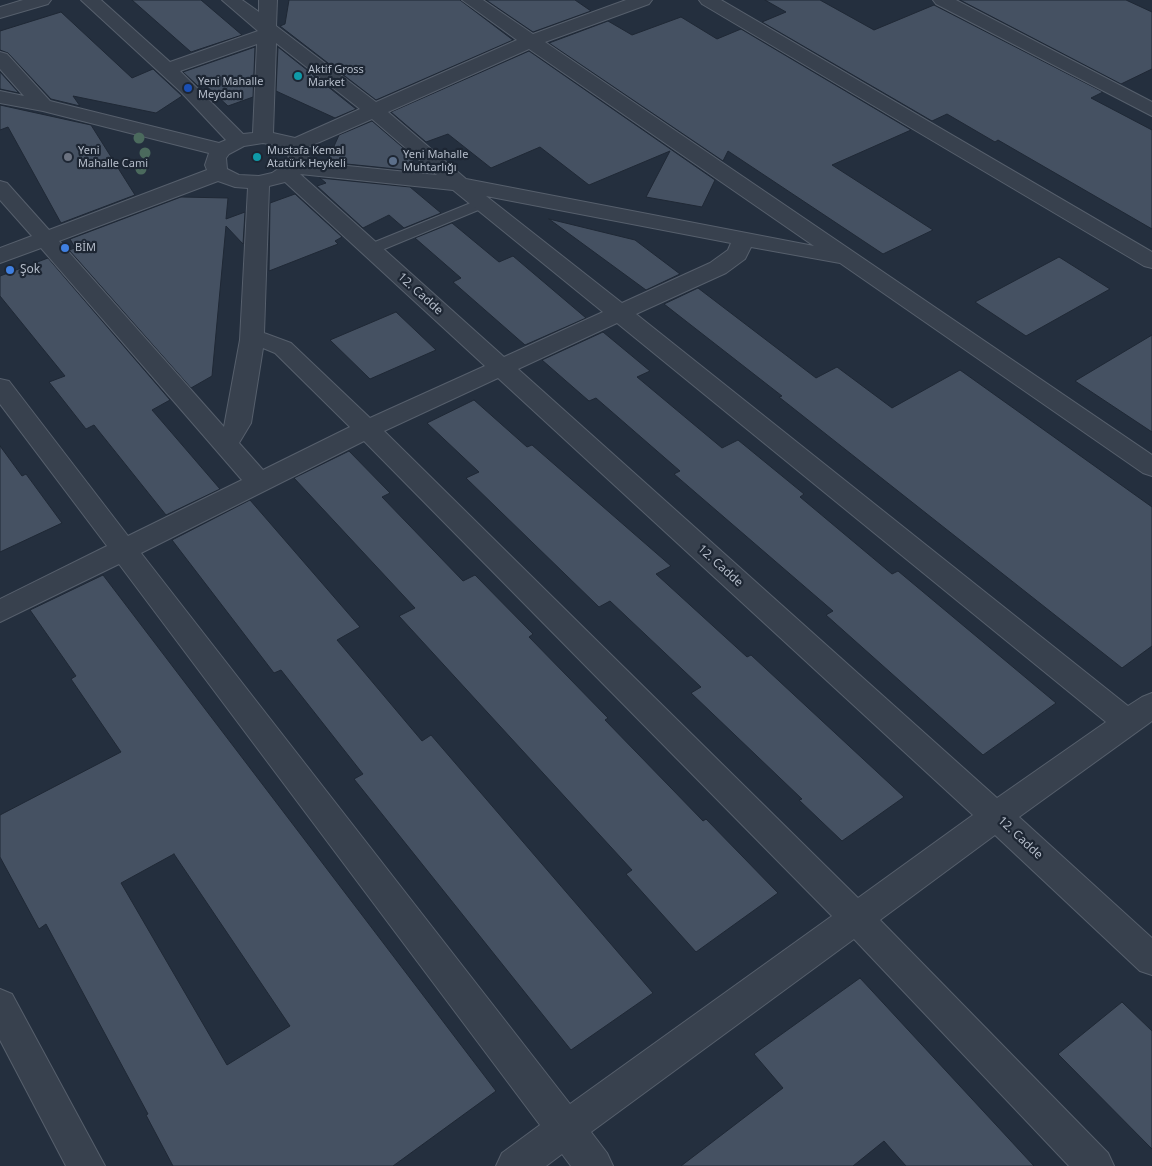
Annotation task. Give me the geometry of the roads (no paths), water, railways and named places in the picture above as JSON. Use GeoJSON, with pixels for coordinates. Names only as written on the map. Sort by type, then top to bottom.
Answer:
{"type":"FeatureCollection","features":[{"type":"Feature","properties":{"kind":"street"},"geometry":{"type":"LineString","coordinates":[[0,13],[42,0]]}},
{"type":"Feature","properties":{"kind":"street"},"geometry":{"type":"LineString","coordinates":[[90,0],[166,70],[230,145]]}},
{"type":"Feature","properties":{"kind":"street"},"geometry":{"type":"LineString","coordinates":[[231,0],[265,32],[375,111],[459,184],[621,314],[1140,714],[996,816],[515,1166]]}},
{"type":"Feature","properties":{"kind":"street"},"geometry":{"type":"LineString","coordinates":[[263,137],[265,32],[268,0]]}},
{"type":"Feature","properties":{"kind":"street"},"geometry":{"type":"LineString","coordinates":[[471,0],[1152,467]]}},
{"type":"Feature","properties":{"kind":"street"},"geometry":{"type":"LineString","coordinates":[[230,145],[216,157],[215,165],[219,173],[235,181],[259,182],[375,111],[531,42],[643,0]]}},
{"type":"Feature","properties":{"kind":"street"},"geometry":{"type":"LineString","coordinates":[[708,0],[1152,262]]}},
{"type":"Feature","properties":{"kind":"street"},"geometry":{"type":"LineString","coordinates":[[942,0],[1152,110]]}},
{"type":"Feature","properties":{"kind":"street"},"geometry":{"type":"LineString","coordinates":[[166,70],[265,32]]}},
{"type":"Feature","properties":{"kind":"street"},"geometry":{"type":"LineString","coordinates":[[0,58],[43,105]]}},
{"type":"Feature","properties":{"kind":"street"},"geometry":{"type":"LineString","coordinates":[[0,97],[230,145],[263,137],[281,139],[292,162]]}},
{"type":"Feature","properties":{"kind":"street"},"geometry":{"type":"LineString","coordinates":[[292,162],[459,184],[848,259]]}},
{"type":"Feature","properties":{"kind":"street","name":"12. Cadde"},"geometry":{"type":"LineString","coordinates":[[292,162],[372,250],[1152,960]]}},
{"type":"Feature","properties":{"kind":"street"},"geometry":{"type":"LineString","coordinates":[[0,256],[219,173]]}},
{"type":"Feature","properties":{"kind":"street"},"geometry":{"type":"LineString","coordinates":[[224,442],[231,438],[239,423],[252,340],[259,182]]}},
{"type":"Feature","properties":{"kind":"street"},"geometry":{"type":"LineString","coordinates":[[0,187],[259,482]]}},
{"type":"Feature","properties":{"kind":"street"},"geometry":{"type":"LineString","coordinates":[[0,611],[367,429],[621,314],[729,262],[742,247],[744,239]]}},
{"type":"Feature","properties":{"kind":"street"},"geometry":{"type":"LineString","coordinates":[[252,340],[267,342],[283,348],[367,429],[856,918],[1095,1166]]}},
{"type":"Feature","properties":{"kind":"street"},"geometry":{"type":"LineString","coordinates":[[0,387],[594,1166]]}},
{"type":"Feature","properties":{"kind":"street"},"geometry":{"type":"LineString","coordinates":[[0,1005],[86,1166]]}},
{"type":"Feature","properties":{"kind":"lane"},"geometry":{"type":"LineString","coordinates":[[372,250],[483,203]]}},
{"type":"Feature","properties":{"kind":"place","name":"Aktif Gross Market"},"geometry":{"type":"Point","coordinates":[298,76]}},
{"type":"Feature","properties":{"kind":"place","name":"Yeni Mahalle Meydanı"},"geometry":{"type":"Point","coordinates":[188,88]}},
{"type":"Feature","properties":{"kind":"place","name":"Yeni Mahalle Cami"},"geometry":{"type":"Point","coordinates":[68,157]}},
{"type":"Feature","properties":{"kind":"place","name":"Mustafa Kemal Atatürk Heykeli"},"geometry":{"type":"Point","coordinates":[257,157]}},
{"type":"Feature","properties":{"kind":"place","name":"Yeni Mahalle Muhtarlığı"},"geometry":{"type":"Point","coordinates":[393,161]}},
{"type":"Feature","properties":{"kind":"place","name":"BİM"},"geometry":{"type":"Point","coordinates":[65,248]}},
{"type":"Feature","properties":{"kind":"place","name":"Şok"},"geometry":{"type":"Point","coordinates":[10,270]}}]}
